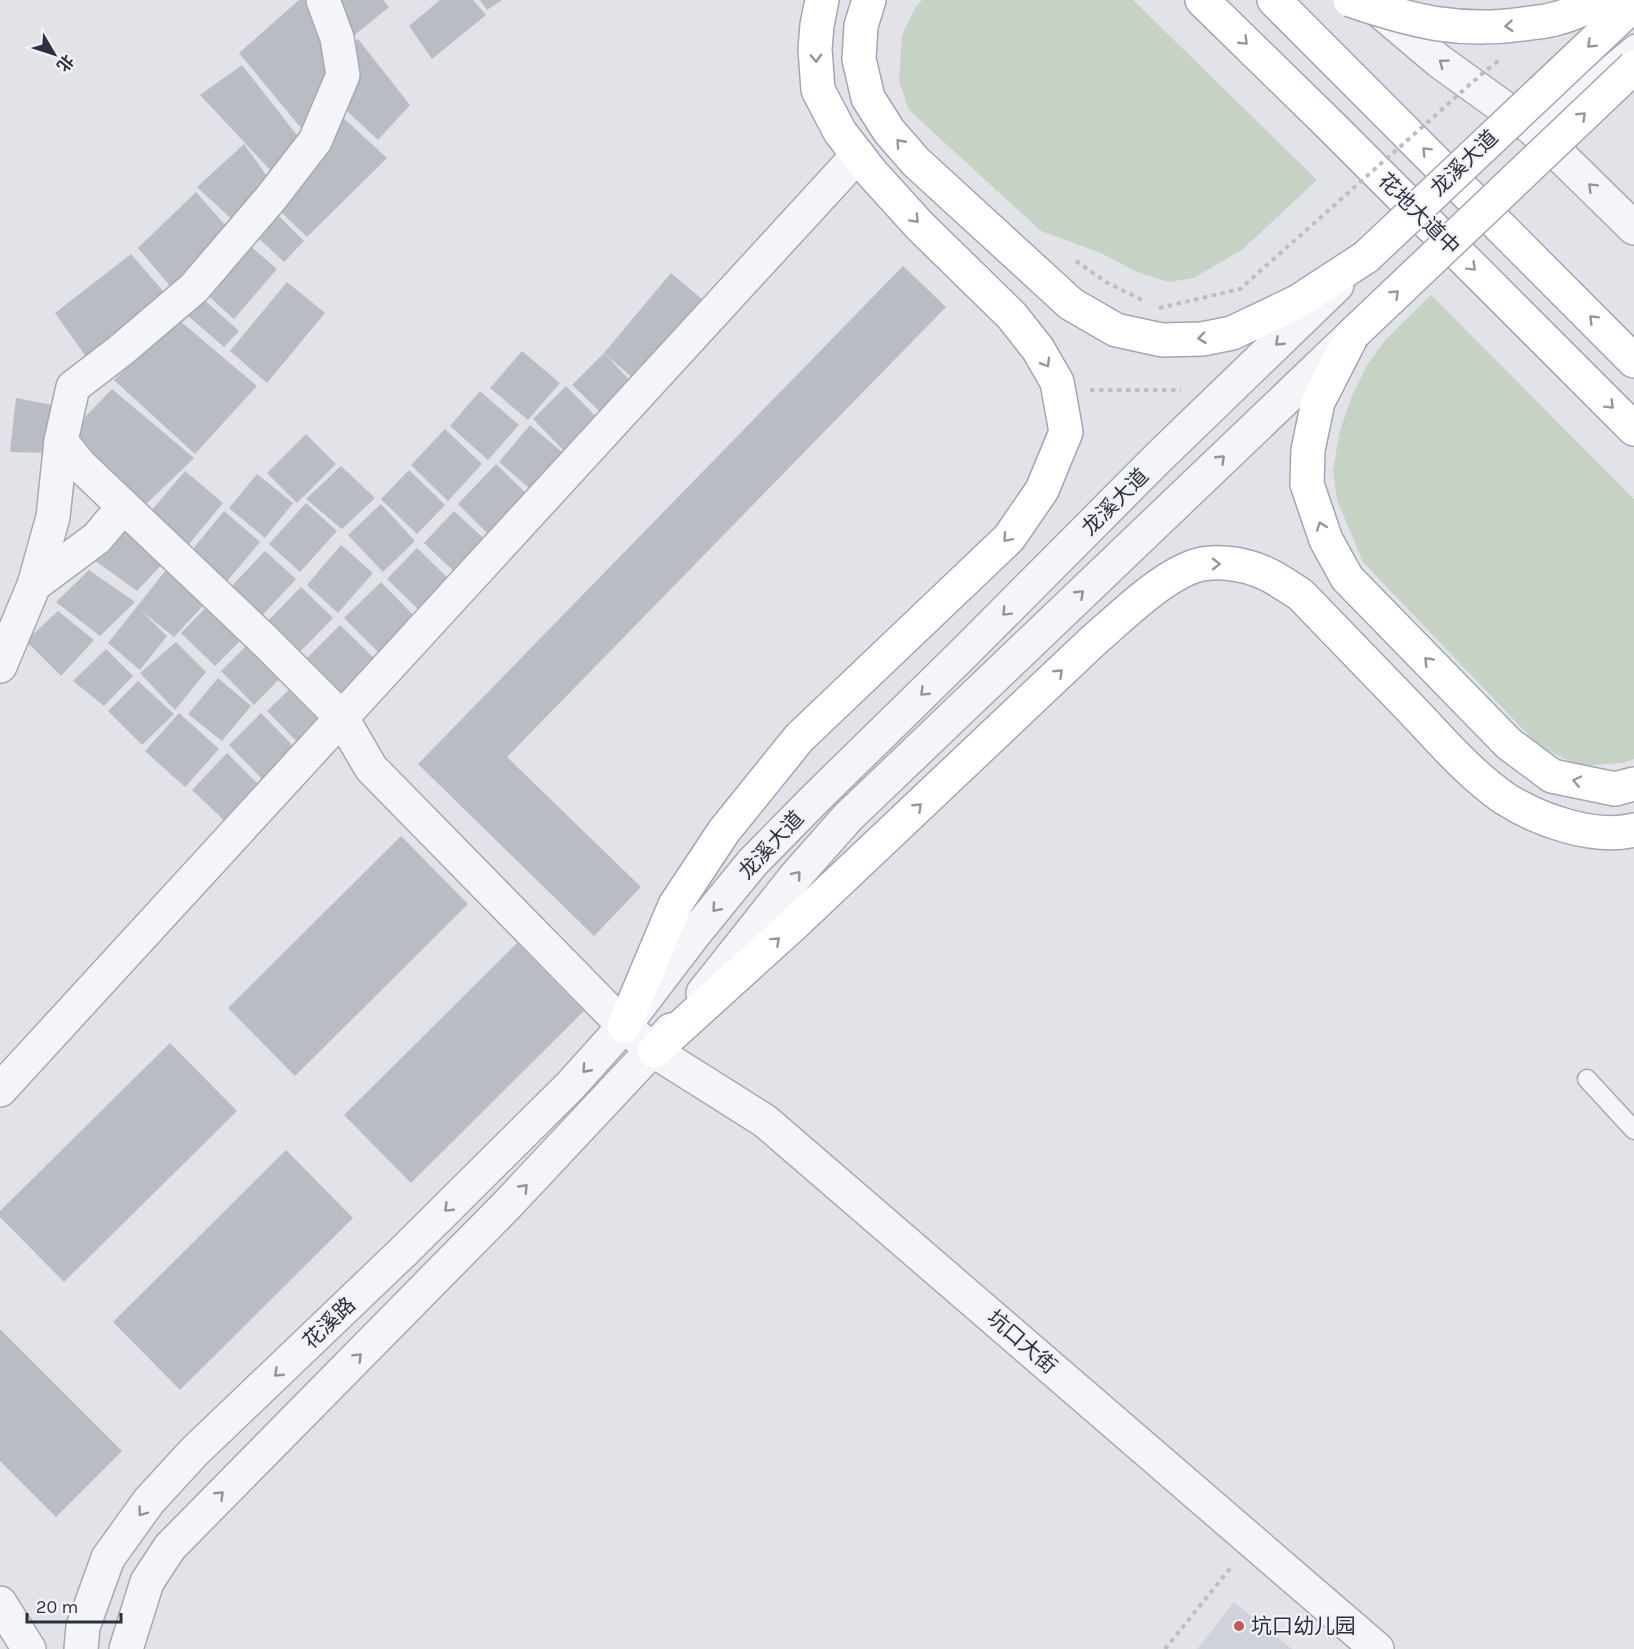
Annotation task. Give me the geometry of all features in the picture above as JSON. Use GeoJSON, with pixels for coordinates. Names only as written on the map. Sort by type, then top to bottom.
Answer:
{"type":"FeatureCollection","features":[{"type":"Feature","properties":{"kind":"main road"},"geometry":{"type":"LineString","coordinates":[[624,1026],[675,904],[724,831],[799,738],[1009,538],[1042,490],[1066,432],[1057,382],[1038,349],[1012,316],[919,225],[840,132],[818,90],[815,49],[822,0]]}},
{"type":"Feature","properties":{"kind":"main road"},"geometry":{"type":"LineString","coordinates":[[869,0],[861,26],[859,59],[868,98],[889,130],[916,162],[1071,304],[1116,330],[1162,340],[1202,339],[1232,333],[1297,302],[1366,257]]}},
{"type":"Feature","properties":{"kind":"main road","name":"花地大道中"},"geometry":{"type":"LineString","coordinates":[[1202,0],[1634,429]]}},
{"type":"Feature","properties":{"kind":"main road"},"geometry":{"type":"LineString","coordinates":[[1274,0],[1634,361]]}},
{"type":"Feature","properties":{"kind":"main road"},"geometry":{"type":"LineString","coordinates":[[1350,0],[1432,24],[1471,28],[1514,26],[1557,19],[1605,0]]}},
{"type":"Feature","properties":{"kind":"main road","name":"龙溪大道"},"geometry":{"type":"LineString","coordinates":[[1366,257],[1634,4]]}},
{"type":"Feature","properties":{"kind":"main road","name":"龙溪大道"},"geometry":{"type":"LineString","coordinates":[[1353,334],[1634,67]]}},
{"type":"Feature","properties":{"kind":"main road"},"geometry":{"type":"LineString","coordinates":[[1353,334],[1318,402],[1308,450],[1307,484],[1326,540],[1347,578],[1509,744],[1552,776],[1615,789],[1634,784]]}},
{"type":"Feature","properties":{"kind":"main road"},"geometry":{"type":"LineString","coordinates":[[654,1051],[794,924],[1094,640],[1139,601],[1172,578],[1198,565],[1220,563],[1248,566],[1272,576],[1301,595],[1464,764],[1505,798],[1533,814],[1573,827],[1605,833],[1634,830]]}},
{"type":"Feature","properties":{"kind":"street"},"geometry":{"type":"LineString","coordinates":[[0,666],[34,585],[53,517],[61,441],[73,387],[120,351],[194,288],[271,198],[315,141],[344,75],[337,38],[323,0]]}},
{"type":"Feature","properties":{"kind":"street"},"geometry":{"type":"LineString","coordinates":[[1366,0],[1439,61],[1532,128],[1634,228]]}},
{"type":"Feature","properties":{"kind":"street"},"geometry":{"type":"LineString","coordinates":[[0,1090],[858,155]]}},
{"type":"Feature","properties":{"kind":"street","name":"龙溪大道"},"geometry":{"type":"LineString","coordinates":[[624,1026],[753,862],[1158,458],[1366,257]]}},
{"type":"Feature","properties":{"kind":"street","name":"龙溪大道"},"geometry":{"type":"LineString","coordinates":[[654,1051],[733,957],[795,877],[848,818],[1353,334]]}},
{"type":"Feature","properties":{"kind":"street","name":"坑口大街"},"geometry":{"type":"LineString","coordinates":[[61,441],[78,464],[262,638],[342,718],[371,768],[624,1026],[654,1051],[765,1121],[1377,1649]]}},
{"type":"Feature","properties":{"kind":"street"},"geometry":{"type":"LineString","coordinates":[[34,585],[97,538],[123,507]]}},
{"type":"Feature","properties":{"kind":"street","name":"花溪路"},"geometry":{"type":"LineString","coordinates":[[81,1649],[84,1627],[108,1558],[149,1501],[194,1452],[556,1101],[624,1026]]}},
{"type":"Feature","properties":{"kind":"street","name":"花溪路"},"geometry":{"type":"LineString","coordinates":[[126,1649],[147,1582],[170,1547],[508,1204],[654,1051]]}},
{"type":"Feature","properties":{"kind":"street"},"geometry":{"type":"LineString","coordinates":[[0,1603],[29,1649]]}},
{"type":"Feature","properties":{"kind":"lane"},"geometry":{"type":"LineString","coordinates":[[1532,128],[1634,44]]}},
{"type":"Feature","properties":{"kind":"lane"},"geometry":{"type":"LineString","coordinates":[[1587,1079],[1634,1130]]}},
{"type":"Feature","properties":{"kind":"path"},"geometry":{"type":"LineString","coordinates":[[1073,259],[1106,282],[1159,308],[1240,289],[1484,72],[1510,52]]}},
{"type":"Feature","properties":{"kind":"path"},"geometry":{"type":"LineString","coordinates":[[1090,390],[1185,390]]}},
{"type":"Feature","properties":{"kind":"path"},"geometry":{"type":"LineString","coordinates":[[1165,1649],[1252,1541]]}},
{"type":"Feature","properties":{"kind":"shaded area","name":"坑口幼儿园"},"geometry":{"type":"Polygon","coordinates":[[[1234,1602],[1292,1649],[1197,1649],[1234,1602]]]}},
{"type":"Feature","properties":{"kind":"green space"},"geometry":{"type":"Polygon","coordinates":[[[922,0],[1133,0],[1317,180],[1243,249],[1194,278],[1169,282],[1137,272],[1101,253],[1041,231],[909,110],[899,81],[902,35],[915,8],[922,0]]]}},
{"type":"Feature","properties":{"kind":"green space"},"geometry":{"type":"Polygon","coordinates":[[[1431,295],[1634,499],[1634,759],[1622,763],[1579,766],[1539,746],[1363,562],[1337,500],[1333,470],[1340,430],[1352,396],[1366,367],[1385,340],[1431,295]]]}},
{"type":"Feature","properties":{"kind":"building"},"geometry":{"type":"Polygon","coordinates":[[[299,0],[306,0],[326,28],[332,76],[316,113],[301,128],[239,53],[299,0]]]}},
{"type":"Feature","properties":{"kind":"building"},"geometry":{"type":"Polygon","coordinates":[[[333,0],[383,0],[389,7],[351,38],[333,0]]]}},
{"type":"Feature","properties":{"kind":"building"},"geometry":{"type":"Polygon","coordinates":[[[440,0],[473,0],[486,15],[432,59],[409,26],[440,0]]]}},
{"type":"Feature","properties":{"kind":"building"},"geometry":{"type":"Polygon","coordinates":[[[480,0],[502,0],[487,10],[480,0]]]}},
{"type":"Feature","properties":{"kind":"building"},"geometry":{"type":"Polygon","coordinates":[[[358,39],[410,105],[378,140],[346,110],[344,52],[358,39]]]}},
{"type":"Feature","properties":{"kind":"building"},"geometry":{"type":"Polygon","coordinates":[[[242,65],[300,139],[273,173],[200,95],[242,65]]]}},
{"type":"Feature","properties":{"kind":"building"},"geometry":{"type":"Polygon","coordinates":[[[339,114],[387,158],[307,237],[281,212],[339,114]]]}},
{"type":"Feature","properties":{"kind":"building"},"geometry":{"type":"Polygon","coordinates":[[[244,144],[274,186],[238,225],[197,187],[244,144]]]}},
{"type":"Feature","properties":{"kind":"building"},"geometry":{"type":"Polygon","coordinates":[[[196,192],[232,233],[175,292],[138,248],[196,192]]]}},
{"type":"Feature","properties":{"kind":"building"},"geometry":{"type":"Polygon","coordinates":[[[276,213],[304,241],[284,262],[254,234],[276,213]]]}},
{"type":"Feature","properties":{"kind":"building"},"geometry":{"type":"Polygon","coordinates":[[[247,243],[277,269],[234,319],[205,293],[247,243]]]}},
{"type":"Feature","properties":{"kind":"building"},"geometry":{"type":"Polygon","coordinates":[[[131,254],[169,298],[89,361],[55,313],[131,254]]]}},
{"type":"Feature","properties":{"kind":"building"},"geometry":{"type":"Polygon","coordinates":[[[903,266],[946,307],[507,757],[641,887],[594,936],[418,764],[903,266]]]}},
{"type":"Feature","properties":{"kind":"building"},"geometry":{"type":"Polygon","coordinates":[[[671,273],[710,306],[642,386],[604,353],[671,273]]]}},
{"type":"Feature","properties":{"kind":"building"},"geometry":{"type":"Polygon","coordinates":[[[287,282],[325,313],[267,383],[230,351],[287,282]]]}},
{"type":"Feature","properties":{"kind":"building"},"geometry":{"type":"Polygon","coordinates":[[[203,299],[239,331],[224,347],[188,316],[203,299]]]}},
{"type":"Feature","properties":{"kind":"building"},"geometry":{"type":"Polygon","coordinates":[[[179,320],[257,386],[195,454],[114,380],[179,320]]]}},
{"type":"Feature","properties":{"kind":"building"},"geometry":{"type":"Polygon","coordinates":[[[522,351],[560,383],[528,420],[490,388],[522,351]]]}},
{"type":"Feature","properties":{"kind":"building"},"geometry":{"type":"Polygon","coordinates":[[[604,353],[638,389],[609,420],[572,385],[604,353]]]}},
{"type":"Feature","properties":{"kind":"building"},"geometry":{"type":"Polygon","coordinates":[[[566,386],[606,427],[573,460],[533,419],[566,386]]]}},
{"type":"Feature","properties":{"kind":"building"},"geometry":{"type":"Polygon","coordinates":[[[112,389],[194,458],[140,510],[77,436],[86,416],[112,389]]]}},
{"type":"Feature","properties":{"kind":"building"},"geometry":{"type":"Polygon","coordinates":[[[480,391],[519,425],[488,460],[450,426],[480,391]]]}},
{"type":"Feature","properties":{"kind":"building"},"geometry":{"type":"Polygon","coordinates":[[[16,398],[62,407],[55,453],[10,452],[16,398]]]}},
{"type":"Feature","properties":{"kind":"building"},"geometry":{"type":"Polygon","coordinates":[[[530,425],[569,458],[537,495],[499,462],[530,425]]]}},
{"type":"Feature","properties":{"kind":"building"},"geometry":{"type":"Polygon","coordinates":[[[445,429],[482,464],[448,501],[411,465],[445,429]]]}},
{"type":"Feature","properties":{"kind":"building"},"geometry":{"type":"Polygon","coordinates":[[[306,434],[336,464],[297,503],[267,473],[306,434]]]}},
{"type":"Feature","properties":{"kind":"building"},"geometry":{"type":"Polygon","coordinates":[[[496,464],[534,501],[495,541],[458,504],[496,464]]]}},
{"type":"Feature","properties":{"kind":"building"},"geometry":{"type":"Polygon","coordinates":[[[341,466],[375,498],[342,529],[306,499],[341,466]]]}},
{"type":"Feature","properties":{"kind":"building"},"geometry":{"type":"Polygon","coordinates":[[[409,470],[445,505],[417,534],[381,499],[409,470]]]}},
{"type":"Feature","properties":{"kind":"building"},"geometry":{"type":"Polygon","coordinates":[[[185,471],[223,503],[185,549],[146,517],[185,471]]]}},
{"type":"Feature","properties":{"kind":"building"},"geometry":{"type":"Polygon","coordinates":[[[257,474],[293,503],[265,538],[229,508],[257,474]]]}},
{"type":"Feature","properties":{"kind":"building"},"geometry":{"type":"Polygon","coordinates":[[[306,503],[337,531],[300,572],[269,544],[306,503]]]}},
{"type":"Feature","properties":{"kind":"building"},"geometry":{"type":"Polygon","coordinates":[[[381,504],[415,541],[383,572],[348,535],[381,504]]]}},
{"type":"Feature","properties":{"kind":"building"},"geometry":{"type":"Polygon","coordinates":[[[224,511],[260,542],[224,585],[188,555],[224,511]]]}},
{"type":"Feature","properties":{"kind":"building"},"geometry":{"type":"Polygon","coordinates":[[[454,511],[491,545],[461,578],[424,543],[454,511]]]}},
{"type":"Feature","properties":{"kind":"building"},"geometry":{"type":"Polygon","coordinates":[[[129,525],[167,559],[137,591],[94,560],[129,525]]]}},
{"type":"Feature","properties":{"kind":"building"},"geometry":{"type":"Polygon","coordinates":[[[341,545],[373,573],[338,613],[307,585],[341,545]]]}},
{"type":"Feature","properties":{"kind":"building"},"geometry":{"type":"Polygon","coordinates":[[[417,548],[453,583],[423,614],[387,579],[417,548]]]}},
{"type":"Feature","properties":{"kind":"building"},"geometry":{"type":"Polygon","coordinates":[[[265,551],[296,579],[257,621],[226,592],[265,551]]]}},
{"type":"Feature","properties":{"kind":"building"},"geometry":{"type":"Polygon","coordinates":[[[174,560],[211,597],[174,637],[139,609],[167,636],[140,670],[108,643],[174,560]]]}},
{"type":"Feature","properties":{"kind":"building"},"geometry":{"type":"Polygon","coordinates":[[[89,570],[135,602],[100,636],[56,602],[89,570]]]}},
{"type":"Feature","properties":{"kind":"building"},"geometry":{"type":"Polygon","coordinates":[[[381,582],[420,622],[383,657],[344,618],[381,582]]]}},
{"type":"Feature","properties":{"kind":"building"},"geometry":{"type":"Polygon","coordinates":[[[301,587],[333,618],[294,658],[262,627],[301,587]]]}},
{"type":"Feature","properties":{"kind":"building"},"geometry":{"type":"Polygon","coordinates":[[[213,600],[247,634],[215,666],[181,633],[213,600]]]}},
{"type":"Feature","properties":{"kind":"building"},"geometry":{"type":"Polygon","coordinates":[[[58,611],[94,640],[61,676],[26,641],[58,611]]]}},
{"type":"Feature","properties":{"kind":"building"},"geometry":{"type":"Polygon","coordinates":[[[340,625],[379,663],[341,702],[302,663],[340,625]]]}},
{"type":"Feature","properties":{"kind":"building"},"geometry":{"type":"Polygon","coordinates":[[[254,638],[287,671],[254,705],[221,671],[254,638]]]}},
{"type":"Feature","properties":{"kind":"building"},"geometry":{"type":"Polygon","coordinates":[[[176,642],[206,672],[175,710],[140,673],[176,642]]]}},
{"type":"Feature","properties":{"kind":"building"},"geometry":{"type":"Polygon","coordinates":[[[106,649],[133,676],[104,706],[73,681],[106,649]]]}},
{"type":"Feature","properties":{"kind":"building"},"geometry":{"type":"Polygon","coordinates":[[[218,678],[251,706],[222,741],[188,714],[218,678]]]}},
{"type":"Feature","properties":{"kind":"building"},"geometry":{"type":"Polygon","coordinates":[[[138,681],[174,714],[142,745],[108,711],[138,681]]]}},
{"type":"Feature","properties":{"kind":"building"},"geometry":{"type":"Polygon","coordinates":[[[297,682],[331,718],[301,746],[267,711],[297,682]]]}},
{"type":"Feature","properties":{"kind":"building"},"geometry":{"type":"Polygon","coordinates":[[[179,713],[219,749],[185,787],[145,751],[179,713]]]}},
{"type":"Feature","properties":{"kind":"building"},"geometry":{"type":"Polygon","coordinates":[[[261,713],[296,749],[264,781],[229,745],[261,713]]]}},
{"type":"Feature","properties":{"kind":"building"},"geometry":{"type":"Polygon","coordinates":[[[227,753],[260,786],[226,822],[192,790],[227,753]]]}},
{"type":"Feature","properties":{"kind":"building"},"geometry":{"type":"Polygon","coordinates":[[[401,836],[468,904],[295,1076],[228,1008],[401,836]]]}},
{"type":"Feature","properties":{"kind":"building"},"geometry":{"type":"Polygon","coordinates":[[[517,943],[584,1011],[411,1183],[344,1115],[517,943]]]}},
{"type":"Feature","properties":{"kind":"building"},"geometry":{"type":"Polygon","coordinates":[[[170,1043],[237,1111],[64,1282],[0,1217],[0,1211],[170,1043]]]}},
{"type":"Feature","properties":{"kind":"building"},"geometry":{"type":"Polygon","coordinates":[[[286,1150],[353,1218],[180,1390],[113,1322],[286,1150]]]}},
{"type":"Feature","properties":{"kind":"building"},"geometry":{"type":"Polygon","coordinates":[[[0,1329],[122,1451],[56,1517],[0,1461],[0,1329]]]}},
{"type":"Feature","properties":{"kind":"place","name":"坑口幼儿园"},"geometry":{"type":"Point","coordinates":[1239,1626]}}]}
